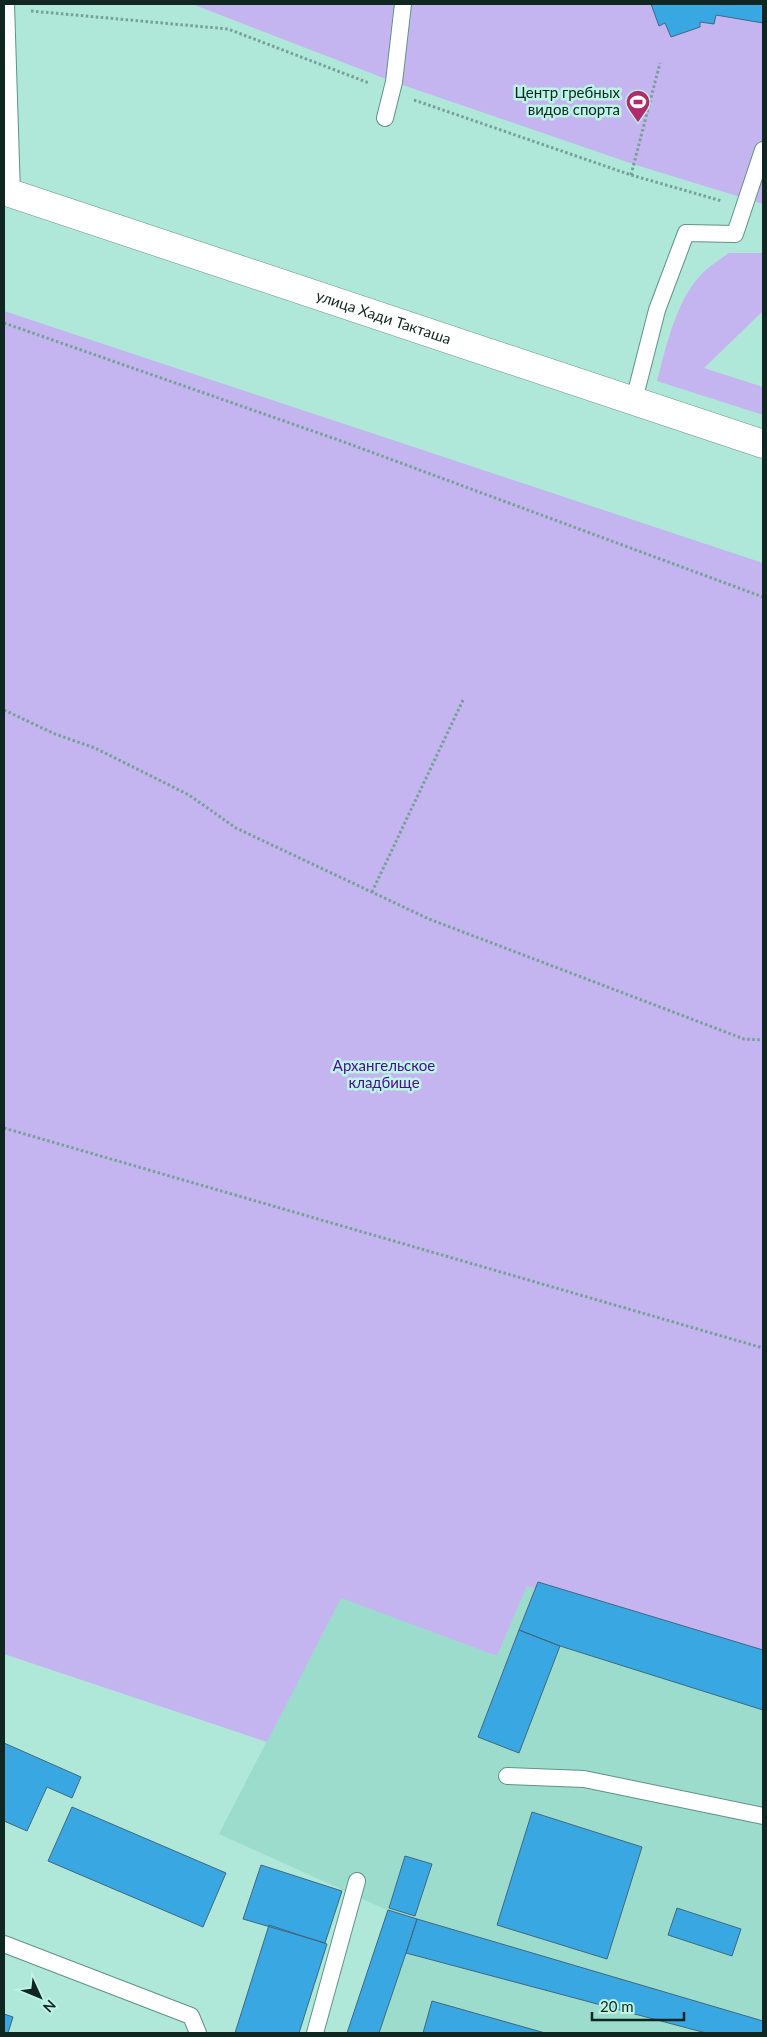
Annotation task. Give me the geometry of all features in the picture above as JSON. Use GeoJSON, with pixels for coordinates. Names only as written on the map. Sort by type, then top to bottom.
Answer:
{"type":"FeatureCollection","features":[{"type":"Feature","properties":{"kind":"street","name":"улица Хади Такташа"},"geometry":{"type":"LineString","coordinates":[[8,192],[763,444]]}},
{"type":"Feature","properties":{"kind":"lane"},"geometry":{"type":"LineString","coordinates":[[6,4],[8,192]]}},
{"type":"Feature","properties":{"kind":"lane"},"geometry":{"type":"LineString","coordinates":[[385,118],[394,82],[403,4]]}},
{"type":"Feature","properties":{"kind":"lane"},"geometry":{"type":"LineString","coordinates":[[634,400],[657,310],[686,233],[735,234],[763,150]]}},
{"type":"Feature","properties":{"kind":"lane"},"geometry":{"type":"LineString","coordinates":[[507,1776],[584,1779],[763,1816]]}},
{"type":"Feature","properties":{"kind":"lane"},"geometry":{"type":"LineString","coordinates":[[315,2033],[357,1880]]}},
{"type":"Feature","properties":{"kind":"lane"},"geometry":{"type":"LineString","coordinates":[[4,1944],[191,2016],[198,2033]]}},
{"type":"Feature","properties":{"kind":"path"},"geometry":{"type":"LineString","coordinates":[[631,175],[660,63]]}},
{"type":"Feature","properties":{"kind":"path"},"geometry":{"type":"LineString","coordinates":[[4,323],[344,442],[763,598]]}},
{"type":"Feature","properties":{"kind":"path"},"geometry":{"type":"LineString","coordinates":[[372,892],[464,698]]}},
{"type":"Feature","properties":{"kind":"path"},"geometry":{"type":"LineString","coordinates":[[4,710],[55,734],[95,748],[189,795],[236,828],[429,919],[744,1039],[763,1040]]}},
{"type":"Feature","properties":{"kind":"path"},"geometry":{"type":"LineString","coordinates":[[4,1128],[763,1348]]}},
{"type":"Feature","properties":{"kind":"shaded area"},"geometry":{"type":"Polygon","coordinates":[[[527,1586],[763,1655],[763,2033],[347,2033],[387,1910],[219,1834],[341,1597],[497,1656],[527,1586]]]}},
{"type":"Feature","properties":{"kind":"green space","name":"Центр гребных видов спорта"},"geometry":{"type":"Polygon","coordinates":[[[192,4],[763,4],[763,204],[633,164],[394,82],[192,4]]]}},
{"type":"Feature","properties":{"kind":"green space"},"geometry":{"type":"Polygon","coordinates":[[[729,253],[763,253],[763,311],[704,368],[763,387],[763,415],[657,381],[674,321],[688,292],[707,269],[729,253]]]}},
{"type":"Feature","properties":{"kind":"green space","name":"Архангельское кладбище"},"geometry":{"type":"Polygon","coordinates":[[[4,311],[763,563],[763,1655],[527,1586],[497,1656],[341,1598],[267,1742],[4,1654],[4,311]]]}},
{"type":"Feature","properties":{"kind":"building"},"geometry":{"type":"Polygon","coordinates":[[[651,4],[763,4],[763,23],[716,15],[714,24],[700,22],[700,27],[671,37],[665,23],[659,26],[651,4]]]}},
{"type":"Feature","properties":{"kind":"building"},"geometry":{"type":"Polygon","coordinates":[[[538,1582],[763,1650],[763,1710],[560,1646],[519,1630],[538,1582]]]}},
{"type":"Feature","properties":{"kind":"building"},"geometry":{"type":"Polygon","coordinates":[[[519,1630],[560,1646],[519,1753],[478,1737],[519,1630]]]}},
{"type":"Feature","properties":{"kind":"building"},"geometry":{"type":"Polygon","coordinates":[[[4,1743],[81,1777],[72,1798],[47,1787],[27,1831],[4,1821],[4,1743]]]}},
{"type":"Feature","properties":{"kind":"building"},"geometry":{"type":"Polygon","coordinates":[[[72,1807],[226,1873],[203,1927],[48,1861],[72,1807]]]}},
{"type":"Feature","properties":{"kind":"building"},"geometry":{"type":"Polygon","coordinates":[[[532,1812],[642,1847],[607,1959],[497,1925],[532,1812]]]}},
{"type":"Feature","properties":{"kind":"building"},"geometry":{"type":"Polygon","coordinates":[[[405,1856],[432,1864],[415,1916],[389,1908],[405,1856]]]}},
{"type":"Feature","properties":{"kind":"building"},"geometry":{"type":"Polygon","coordinates":[[[261,1865],[342,1891],[325,1943],[243,1919],[261,1865]]]}},
{"type":"Feature","properties":{"kind":"building"},"geometry":{"type":"Polygon","coordinates":[[[677,1908],[741,1929],[732,1956],[668,1935],[677,1908]]]}},
{"type":"Feature","properties":{"kind":"building"},"geometry":{"type":"Polygon","coordinates":[[[388,1910],[417,1919],[406,1953],[379,2033],[347,2033],[388,1910]]]}},
{"type":"Feature","properties":{"kind":"building"},"geometry":{"type":"Polygon","coordinates":[[[417,1919],[763,2021],[763,2033],[706,2033],[406,1953],[417,1919]]]}},
{"type":"Feature","properties":{"kind":"building"},"geometry":{"type":"Polygon","coordinates":[[[269,1925],[327,1944],[299,2033],[235,2033],[269,1925]]]}},
{"type":"Feature","properties":{"kind":"building"},"geometry":{"type":"Polygon","coordinates":[[[432,2001],[545,2033],[423,2033],[432,2001]]]}},
{"type":"Feature","properties":{"kind":"building"},"geometry":{"type":"Polygon","coordinates":[[[4,2014],[13,2017],[8,2033],[4,2033],[4,2014]]]}},
{"type":"Feature","properties":{"kind":"place","name":"Центр гребных видов спорта"},"geometry":{"type":"Point","coordinates":[638,123]}}]}
